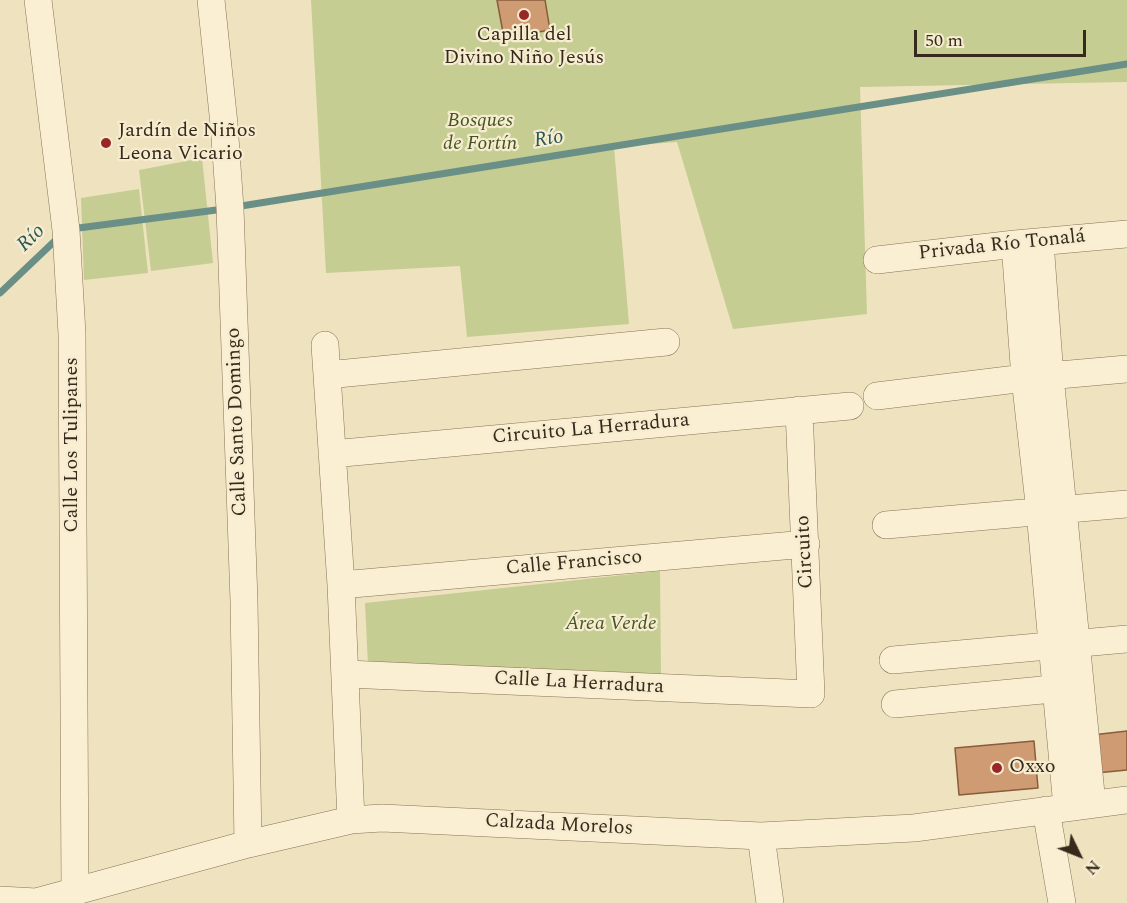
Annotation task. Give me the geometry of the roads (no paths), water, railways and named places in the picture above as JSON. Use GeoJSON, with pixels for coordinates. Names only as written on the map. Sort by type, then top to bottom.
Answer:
{"type":"FeatureCollection","features":[{"type":"Feature","properties":{"kind":"street","name":"Calle Los Tulipanes"},"geometry":{"type":"LineString","coordinates":[[38,0],[66,230],[72,333],[75,892]]}},
{"type":"Feature","properties":{"kind":"street","name":"Calle Santo Domingo"},"geometry":{"type":"LineString","coordinates":[[212,0],[230,208],[244,601],[248,844]]}},
{"type":"Feature","properties":{"kind":"street","name":"Privada Río Tonalá"},"geometry":{"type":"LineString","coordinates":[[877,260],[1127,234]]}},
{"type":"Feature","properties":{"kind":"street"},"geometry":{"type":"LineString","coordinates":[[1027,243],[1068,687],[1068,807],[1062,903]]}},
{"type":"Feature","properties":{"kind":"street"},"geometry":{"type":"LineString","coordinates":[[327,375],[666,342]]}},
{"type":"Feature","properties":{"kind":"street"},"geometry":{"type":"LineString","coordinates":[[325,345],[342,585],[351,820]]}},
{"type":"Feature","properties":{"kind":"street"},"geometry":{"type":"LineString","coordinates":[[877,396],[1127,369]]}},
{"type":"Feature","properties":{"kind":"street","name":"Circuito La Herradura"},"geometry":{"type":"LineString","coordinates":[[332,454],[850,406]]}},
{"type":"Feature","properties":{"kind":"street","name":"Circuito"},"geometry":{"type":"LineString","coordinates":[[799,410],[812,694]]}},
{"type":"Feature","properties":{"kind":"street"},"geometry":{"type":"LineString","coordinates":[[886,525],[1127,504]]}},
{"type":"Feature","properties":{"kind":"street","name":"Calle Francisco"},"geometry":{"type":"LineString","coordinates":[[342,585],[806,544]]}},
{"type":"Feature","properties":{"kind":"street"},"geometry":{"type":"LineString","coordinates":[[893,660],[1127,639]]}},
{"type":"Feature","properties":{"kind":"street","name":"Calle La Herradura"},"geometry":{"type":"LineString","coordinates":[[346,674],[812,694]]}},
{"type":"Feature","properties":{"kind":"street"},"geometry":{"type":"LineString","coordinates":[[895,704],[1068,687]]}},
{"type":"Feature","properties":{"kind":"street","name":"Calzada Morelos"},"geometry":{"type":"LineString","coordinates":[[0,900],[36,902],[248,844],[351,820],[382,818],[761,836],[914,828],[1127,800]]}},
{"type":"Feature","properties":{"kind":"street"},"geometry":{"type":"LineString","coordinates":[[761,836],[770,903]]}},
{"type":"Feature","properties":{"kind":"waterway","name":"Río"},"geometry":{"type":"LineString","coordinates":[[235,207],[1127,64]]}},
{"type":"Feature","properties":{"kind":"waterway","name":"Río"},"geometry":{"type":"LineString","coordinates":[[71,229],[224,209]]}},
{"type":"Feature","properties":{"kind":"waterway","name":"Río"},"geometry":{"type":"LineString","coordinates":[[0,293],[60,236]]}},
{"type":"Feature","properties":{"kind":"place","name":"Capilla del Divino Niño Jesús"},"geometry":{"type":"Point","coordinates":[524,15]}},
{"type":"Feature","properties":{"kind":"place","name":"Jardín de Niños Leona Vicario"},"geometry":{"type":"Point","coordinates":[106,143]}},
{"type":"Feature","properties":{"kind":"place","name":"Oxxo"},"geometry":{"type":"Point","coordinates":[997,768]}},
{"type":"Feature","properties":{"kind":"park label","name":"Bosques de Fortín"},"geometry":{"type":"Point","coordinates":[480,134]}},
{"type":"Feature","properties":{"kind":"park label","name":"Área Verde"},"geometry":{"type":"Point","coordinates":[611,625]}}]}
